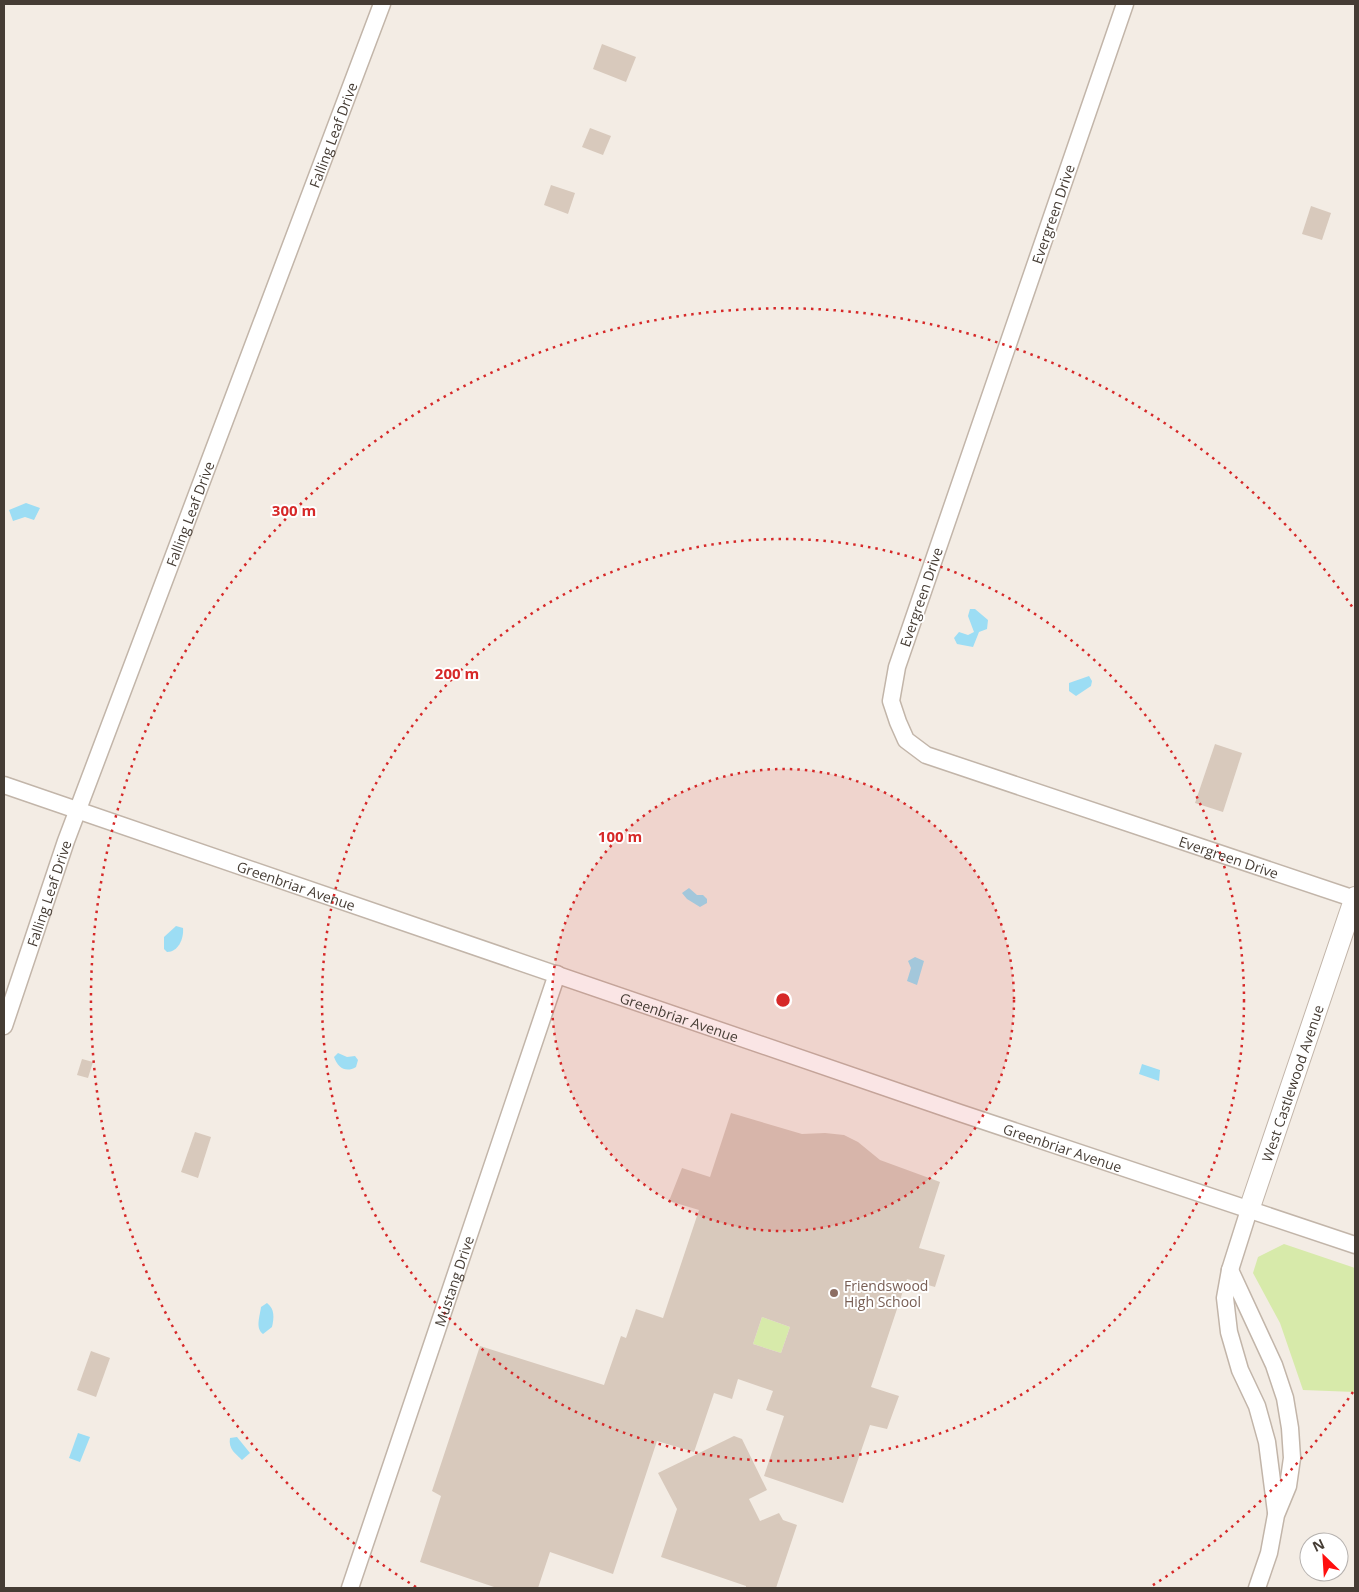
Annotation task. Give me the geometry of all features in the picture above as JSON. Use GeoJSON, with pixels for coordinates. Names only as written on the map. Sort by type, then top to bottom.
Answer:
{"type":"FeatureCollection","features":[{"type":"Feature","properties":{"kind":"street","name":"Falling Leaf Drive"},"geometry":{"type":"LineString","coordinates":[[4,1026],[78,810],[382,4]]}},
{"type":"Feature","properties":{"kind":"street","name":"Evergreen Drive"},"geometry":{"type":"LineString","coordinates":[[1125,4],[897,668],[892,701],[906,740],[926,755],[1355,898]]}},
{"type":"Feature","properties":{"kind":"street","name":"Greenbriar Avenue"},"geometry":{"type":"LineString","coordinates":[[4,785],[960,1113],[1355,1245]]}},
{"type":"Feature","properties":{"kind":"street","name":"West Castlewood Avenue"},"geometry":{"type":"LineString","coordinates":[[1276,1514],[1267,1442],[1258,1406],[1240,1370],[1229,1332],[1225,1298],[1230,1270],[1249,1210],[1355,898]]}},
{"type":"Feature","properties":{"kind":"street","name":"Mustang Drive"},"geometry":{"type":"LineString","coordinates":[[350,1588],[557,974]]}},
{"type":"Feature","properties":{"kind":"street","name":"West Castlewood Avenue"},"geometry":{"type":"LineString","coordinates":[[1230,1270],[1274,1366],[1285,1398],[1292,1458],[1288,1486],[1276,1514],[1269,1552],[1257,1588]]}},
{"type":"Feature","properties":{"kind":"green space"},"geometry":{"type":"Polygon","coordinates":[[[1284,1244],[1355,1268],[1355,1392],[1303,1390],[1280,1323],[1253,1273],[1258,1257],[1284,1244]]]}},
{"type":"Feature","properties":{"kind":"green space"},"geometry":{"type":"Polygon","coordinates":[[[762,1317],[790,1327],[781,1353],[753,1344],[762,1317]]]}},
{"type":"Feature","properties":{"kind":"water"},"geometry":{"type":"Polygon","coordinates":[[[26,503],[40,508],[34,520],[25,517],[13,521],[9,510],[26,503]]]}},
{"type":"Feature","properties":{"kind":"water"},"geometry":{"type":"Polygon","coordinates":[[[970,609],[975,609],[988,620],[987,629],[979,632],[973,647],[957,644],[954,638],[959,632],[968,635],[974,632],[968,616],[970,609]]]}},
{"type":"Feature","properties":{"kind":"water"},"geometry":{"type":"Polygon","coordinates":[[[1089,676],[1092,681],[1091,686],[1076,696],[1069,691],[1069,683],[1089,676]]]}},
{"type":"Feature","properties":{"kind":"water"},"geometry":{"type":"Polygon","coordinates":[[[689,888],[697,895],[703,895],[707,899],[707,903],[700,907],[687,899],[682,893],[689,888]]]}},
{"type":"Feature","properties":{"kind":"water"},"geometry":{"type":"Polygon","coordinates":[[[176,926],[183,928],[181,940],[174,950],[167,952],[164,949],[164,937],[176,926]]]}},
{"type":"Feature","properties":{"kind":"water"},"geometry":{"type":"Polygon","coordinates":[[[915,957],[924,961],[917,985],[907,981],[911,968],[908,961],[915,957]]]}},
{"type":"Feature","properties":{"kind":"water"},"geometry":{"type":"Polygon","coordinates":[[[338,1053],[347,1057],[355,1056],[358,1060],[356,1067],[349,1070],[340,1067],[334,1057],[338,1053]]]}},
{"type":"Feature","properties":{"kind":"water"},"geometry":{"type":"Polygon","coordinates":[[[1142,1064],[1160,1070],[1159,1081],[1139,1074],[1142,1064]]]}},
{"type":"Feature","properties":{"kind":"water"},"geometry":{"type":"Polygon","coordinates":[[[267,1303],[273,1311],[273,1320],[272,1327],[263,1334],[259,1329],[259,1318],[261,1307],[267,1303]]]}},
{"type":"Feature","properties":{"kind":"water"},"geometry":{"type":"Polygon","coordinates":[[[78,1433],[90,1437],[80,1462],[69,1458],[78,1433]]]}},
{"type":"Feature","properties":{"kind":"water"},"geometry":{"type":"Polygon","coordinates":[[[237,1437],[250,1453],[242,1460],[230,1445],[230,1438],[237,1437]]]}},
{"type":"Feature","properties":{"kind":"building"},"geometry":{"type":"Polygon","coordinates":[[[602,44],[636,57],[626,82],[593,69],[602,44]]]}},
{"type":"Feature","properties":{"kind":"building"},"geometry":{"type":"Polygon","coordinates":[[[590,128],[611,136],[603,155],[582,147],[590,128]]]}},
{"type":"Feature","properties":{"kind":"building"},"geometry":{"type":"Polygon","coordinates":[[[551,185],[575,193],[568,214],[544,205],[551,185]]]}},
{"type":"Feature","properties":{"kind":"building"},"geometry":{"type":"Polygon","coordinates":[[[1311,206],[1331,213],[1322,240],[1302,234],[1311,206]]]}},
{"type":"Feature","properties":{"kind":"building"},"geometry":{"type":"Polygon","coordinates":[[[1215,744],[1242,753],[1223,812],[1195,803],[1215,744]]]}},
{"type":"Feature","properties":{"kind":"building"},"geometry":{"type":"Polygon","coordinates":[[[82,1059],[93,1062],[88,1078],[77,1075],[82,1059]]]}},
{"type":"Feature","properties":{"kind":"building"},"geometry":{"type":"Polygon","coordinates":[[[731,1113],[802,1134],[825,1133],[844,1135],[858,1142],[880,1160],[940,1182],[919,1248],[945,1255],[935,1287],[907,1279],[871,1387],[899,1396],[887,1429],[870,1425],[843,1503],[764,1476],[784,1416],[766,1410],[773,1391],[738,1379],[732,1399],[714,1393],[694,1452],[657,1441],[613,1574],[550,1552],[538,1588],[497,1588],[420,1562],[441,1496],[432,1491],[480,1346],[604,1385],[621,1336],[626,1338],[636,1309],[663,1318],[699,1210],[669,1201],[682,1168],[710,1177],[731,1113]],[[762,1317],[753,1344],[781,1353],[790,1327],[762,1317]]]}},
{"type":"Feature","properties":{"kind":"building"},"geometry":{"type":"Polygon","coordinates":[[[195,1132],[211,1137],[198,1178],[181,1172],[195,1132]]]}},
{"type":"Feature","properties":{"kind":"building"},"geometry":{"type":"Polygon","coordinates":[[[91,1351],[110,1358],[96,1397],[77,1390],[91,1351]]]}},
{"type":"Feature","properties":{"kind":"building"},"geometry":{"type":"Polygon","coordinates":[[[734,1436],[742,1439],[767,1490],[749,1499],[760,1521],[779,1513],[783,1520],[797,1525],[776,1588],[746,1588],[746,1586],[661,1557],[677,1509],[658,1473],[734,1436]]]}},
{"type":"Feature","properties":{"kind":"place","name":"Friendswood High School"},"geometry":{"type":"Point","coordinates":[834,1293]}}]}
